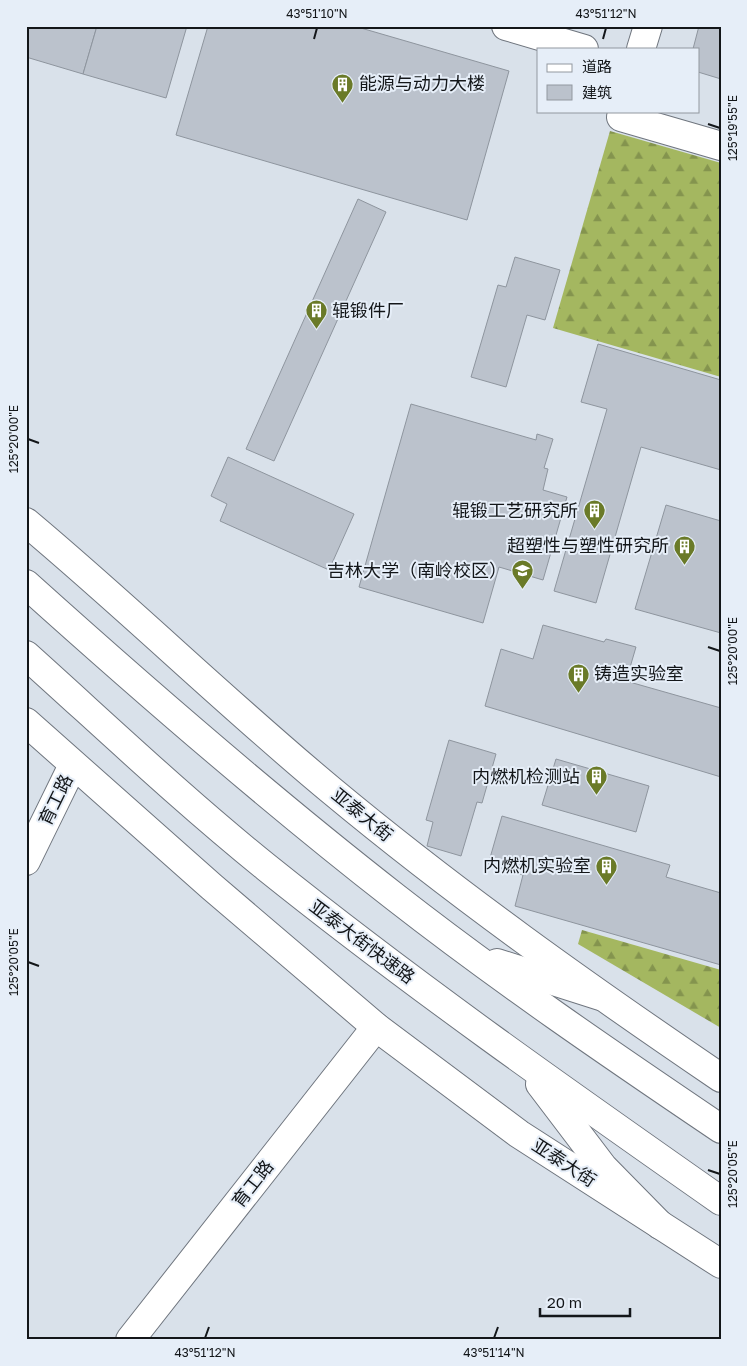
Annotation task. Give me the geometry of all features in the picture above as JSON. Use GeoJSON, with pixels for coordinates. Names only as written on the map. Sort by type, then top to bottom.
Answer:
{"type":"FeatureCollection","features":[{"type":"Feature","properties":{"kind":"main road"},"geometry":{"type":"LineString","coordinates":[[506,26],[581,48]]}},
{"type":"Feature","properties":{"kind":"main road"},"geometry":{"type":"LineString","coordinates":[[641,48],[648,26]]}},
{"type":"Feature","properties":{"kind":"main road"},"geometry":{"type":"LineString","coordinates":[[623,112],[622,117],[721,146]]}},
{"type":"Feature","properties":{"kind":"main road","name":"亚泰大街"},"geometry":{"type":"LineString","coordinates":[[26,522],[330,789],[433,873],[600,996],[721,1078]]}},
{"type":"Feature","properties":{"kind":"main road"},"geometry":{"type":"LineString","coordinates":[[26,584],[161,705],[265,793],[396,898],[616,1058],[721,1129]]}},
{"type":"Feature","properties":{"kind":"main road","name":"亚泰大街快速路"},"geometry":{"type":"LineString","coordinates":[[26,655],[164,780],[264,865],[367,947],[522,1061],[721,1201]]}},
{"type":"Feature","properties":{"kind":"main road","name":"亚泰大街"},"geometry":{"type":"LineString","coordinates":[[26,722],[376,1028],[519,1134],[721,1264]]}},
{"type":"Feature","properties":{"kind":"main road","name":"育工路"},"geometry":{"type":"LineString","coordinates":[[26,861],[73,765]]}},
{"type":"Feature","properties":{"kind":"main road"},"geometry":{"type":"LineString","coordinates":[[472,955],[600,996]]}},
{"type":"Feature","properties":{"kind":"main road","name":"育工路"},"geometry":{"type":"LineString","coordinates":[[130,1340],[376,1028]]}},
{"type":"Feature","properties":{"kind":"main road"},"geometry":{"type":"LineString","coordinates":[[522,1061],[603,1167],[660,1224]]}},
{"type":"Feature","properties":{"kind":"green space"},"geometry":{"type":"Polygon","coordinates":[[[610,131],[721,163],[721,377],[553,328],[610,131]]]}},
{"type":"Feature","properties":{"kind":"green space"},"geometry":{"type":"Polygon","coordinates":[[[582,930],[721,970],[721,1028],[578,944],[582,930]]]}},
{"type":"Feature","properties":{"kind":"building"},"geometry":{"type":"Polygon","coordinates":[[[26,26],[97,26],[83,74],[26,57],[26,26]]]}},
{"type":"Feature","properties":{"kind":"building"},"geometry":{"type":"Polygon","coordinates":[[[97,26],[187,26],[166,98],[83,74],[97,26]]]}},
{"type":"Feature","properties":{"kind":"building","name":"能源与动力大楼"},"geometry":{"type":"Polygon","coordinates":[[[208,26],[354,26],[509,71],[467,220],[176,135],[208,26]]]}},
{"type":"Feature","properties":{"kind":"building"},"geometry":{"type":"Polygon","coordinates":[[[699,26],[721,26],[721,79],[700,73],[700,48],[693,48],[699,26]]]}},
{"type":"Feature","properties":{"kind":"building","name":"辊锻件厂"},"geometry":{"type":"Polygon","coordinates":[[[358,199],[386,212],[274,461],[246,449],[358,199]]]}},
{"type":"Feature","properties":{"kind":"building"},"geometry":{"type":"Polygon","coordinates":[[[515,257],[560,270],[545,320],[527,315],[506,387],[471,377],[498,285],[506,287],[515,257]]]}},
{"type":"Feature","properties":{"kind":"building","name":"辊锻工艺研究所"},"geometry":{"type":"Polygon","coordinates":[[[598,344],[721,380],[721,470],[641,447],[596,603],[554,591],[607,409],[581,402],[598,344]]]}},
{"type":"Feature","properties":{"kind":"building"},"geometry":{"type":"Polygon","coordinates":[[[411,404],[536,440],[537,434],[553,439],[544,468],[548,469],[543,490],[567,497],[543,580],[499,567],[483,623],[359,587],[411,404]]]}},
{"type":"Feature","properties":{"kind":"building"},"geometry":{"type":"Polygon","coordinates":[[[228,457],[354,514],[329,570],[220,521],[227,504],[211,496],[228,457]]]}},
{"type":"Feature","properties":{"kind":"building","name":"超塑性与塑性研究所"},"geometry":{"type":"Polygon","coordinates":[[[666,505],[721,521],[721,633],[635,609],[666,505]]]}},
{"type":"Feature","properties":{"kind":"building","name":"铸造实验室"},"geometry":{"type":"Polygon","coordinates":[[[543,625],[604,642],[606,639],[636,647],[626,681],[721,708],[721,777],[485,706],[501,649],[533,659],[543,625]]]}},
{"type":"Feature","properties":{"kind":"building"},"geometry":{"type":"Polygon","coordinates":[[[449,740],[496,754],[482,803],[477,802],[461,856],[427,846],[433,822],[426,820],[449,740]]]}},
{"type":"Feature","properties":{"kind":"building","name":"内燃机检测站"},"geometry":{"type":"Polygon","coordinates":[[[556,759],[649,786],[636,832],[542,805],[556,759]]]}},
{"type":"Feature","properties":{"kind":"building","name":"内燃机实验室"},"geometry":{"type":"Polygon","coordinates":[[[502,816],[670,865],[666,877],[721,893],[721,965],[515,906],[523,875],[488,865],[502,816]]]}},
{"type":"Feature","properties":{"kind":"place","name":"能源与动力大楼"},"geometry":{"type":"Point","coordinates":[343,103]}},
{"type":"Feature","properties":{"kind":"place","name":"辊锻件厂"},"geometry":{"type":"Point","coordinates":[316,330]}},
{"type":"Feature","properties":{"kind":"place","name":"辊锻工艺研究所"},"geometry":{"type":"Point","coordinates":[594,530]}},
{"type":"Feature","properties":{"kind":"place","name":"超塑性与塑性研究所"},"geometry":{"type":"Point","coordinates":[685,565]}},
{"type":"Feature","properties":{"kind":"place","name":"吉林大学（南岭校区）"},"geometry":{"type":"Point","coordinates":[523,590]}},
{"type":"Feature","properties":{"kind":"place","name":"铸造实验室"},"geometry":{"type":"Point","coordinates":[578,693]}},
{"type":"Feature","properties":{"kind":"place","name":"内燃机检测站"},"geometry":{"type":"Point","coordinates":[596,796]}},
{"type":"Feature","properties":{"kind":"place","name":"内燃机实验室"},"geometry":{"type":"Point","coordinates":[607,885]}}]}
